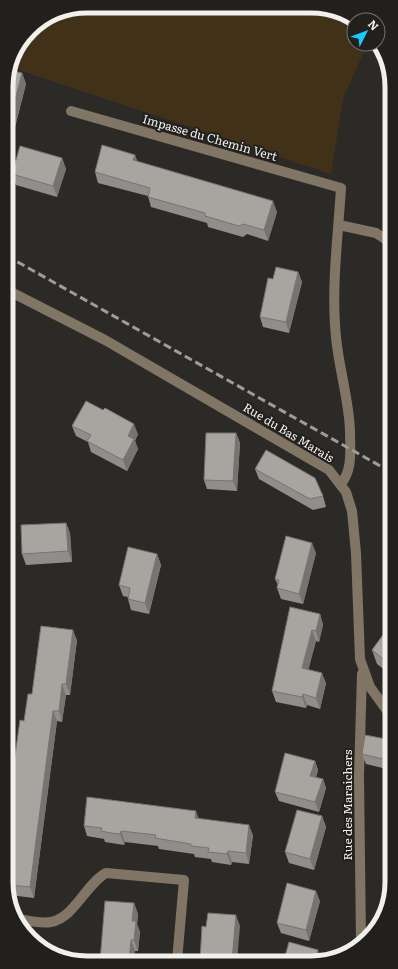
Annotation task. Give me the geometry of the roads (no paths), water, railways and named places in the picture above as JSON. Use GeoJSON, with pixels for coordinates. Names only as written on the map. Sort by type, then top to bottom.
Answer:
{"type":"FeatureCollection","features":[{"type":"Feature","properties":{"kind":"street","name":"Impasse du Chemin Vert"},"geometry":{"type":"LineString","coordinates":[[71,111],[341,188],[339,225]]}},
{"type":"Feature","properties":{"kind":"street"},"geometry":{"type":"LineString","coordinates":[[341,484],[348,472],[350,449],[348,415],[336,338],[335,294],[339,225],[376,233],[385,239]]}},
{"type":"Feature","properties":{"kind":"street","name":"Rue du Bas Marais"},"geometry":{"type":"LineString","coordinates":[[13,293],[105,340],[329,470],[341,484],[350,501],[354,526],[358,641],[362,668],[370,687],[385,708]]}},
{"type":"Feature","properties":{"kind":"street","name":"Rue des Maraichers"},"geometry":{"type":"LineString","coordinates":[[361,937],[359,776],[362,668]]}},
{"type":"Feature","properties":{"kind":"street"},"geometry":{"type":"LineString","coordinates":[[24,920],[44,923],[57,920],[68,913],[94,882],[106,873],[184,880],[177,956]]}},
{"type":"Feature","properties":{"kind":"railway"},"geometry":{"type":"LineString","coordinates":[[13,259],[385,469]]}}]}
